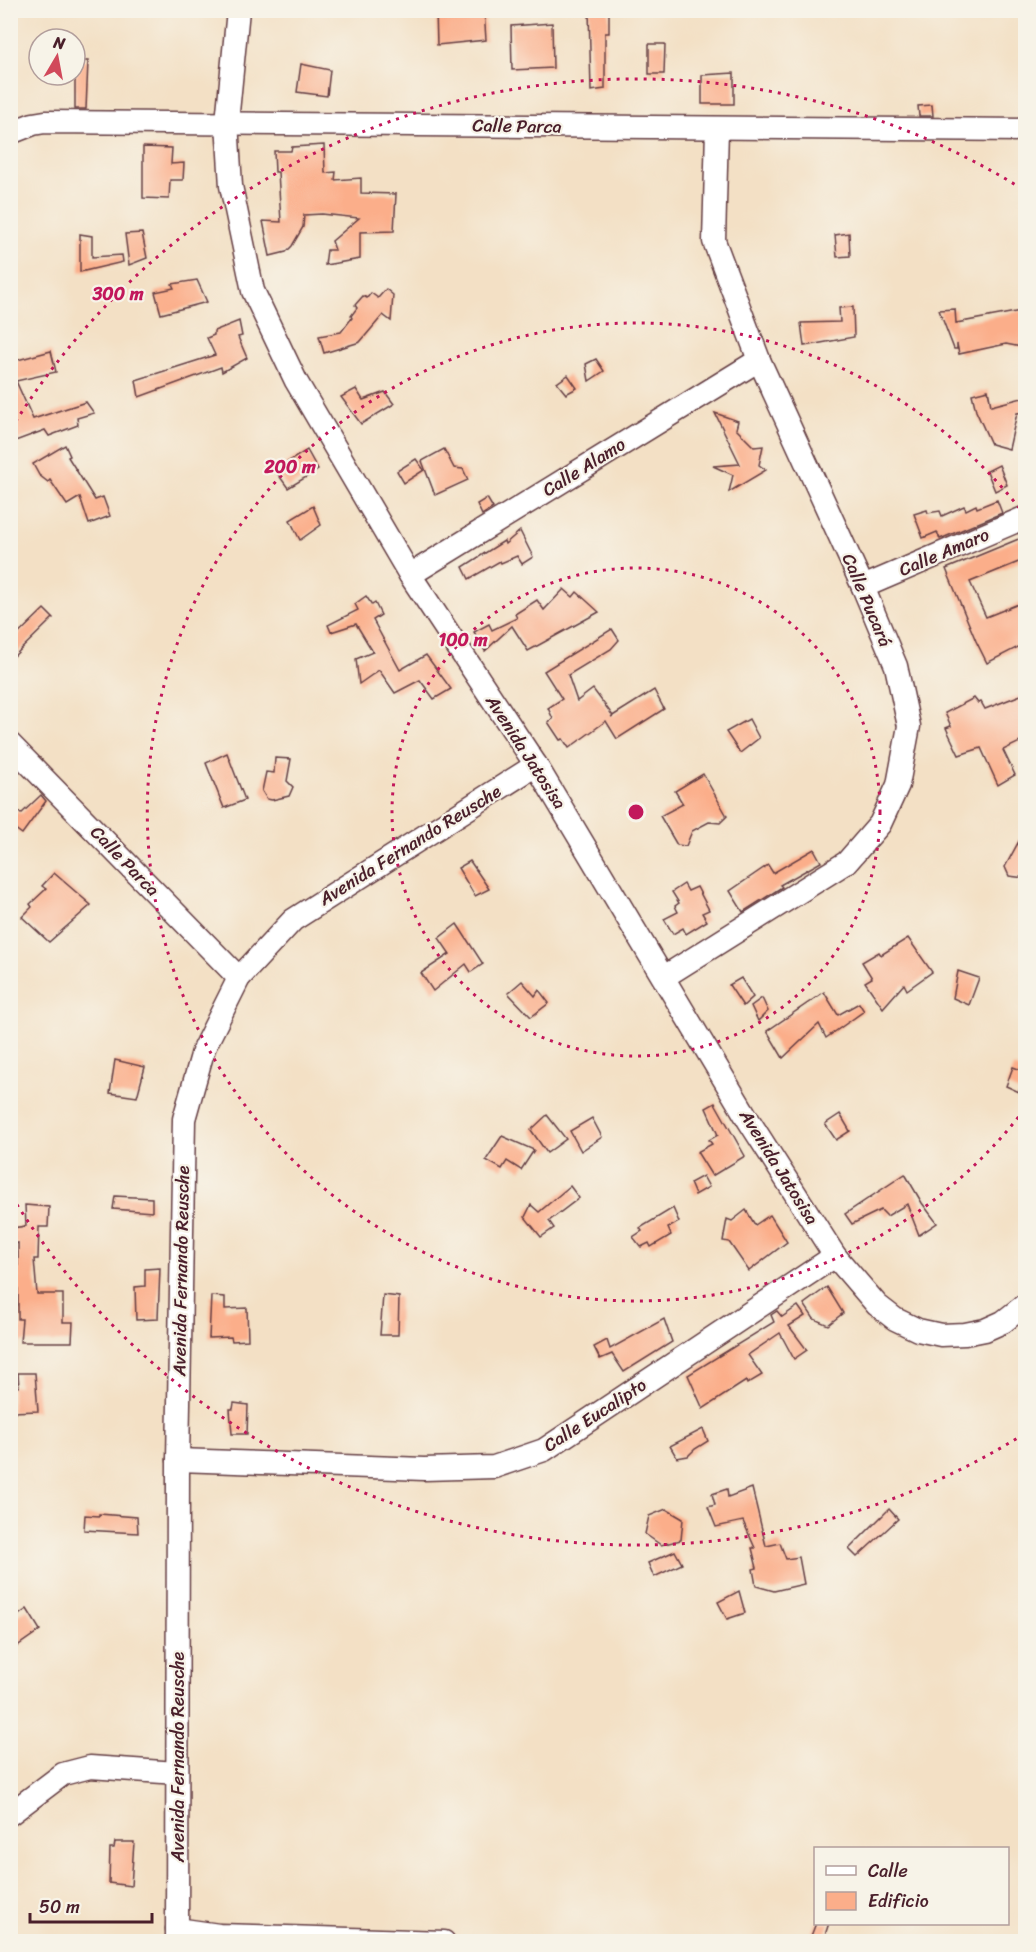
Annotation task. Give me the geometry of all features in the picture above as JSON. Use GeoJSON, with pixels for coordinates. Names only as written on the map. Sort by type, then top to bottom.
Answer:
{"type":"FeatureCollection","features":[{"type":"Feature","properties":{"kind":"street","name":"Avenida Jatosisa"},"geometry":{"type":"LineString","coordinates":[[238,10],[227,122],[231,186],[253,291],[296,381],[410,575],[536,765],[749,1121],[835,1256],[877,1305],[895,1319],[918,1330],[941,1335],[985,1330],[1003,1322],[1026,1304]]}},
{"type":"Feature","properties":{"kind":"street","name":"Calle Parca"},"geometry":{"type":"LineString","coordinates":[[10,134],[33,124],[45,122],[1026,130]]}},
{"type":"Feature","properties":{"kind":"street","name":"Calle Pucará"},"geometry":{"type":"LineString","coordinates":[[664,976],[847,862],[880,824],[898,785],[909,726],[896,666],[863,586],[759,360],[714,241],[717,129]]}},
{"type":"Feature","properties":{"kind":"street","name":"Calle Alamo"},"geometry":{"type":"LineString","coordinates":[[410,575],[759,360]]}},
{"type":"Feature","properties":{"kind":"street","name":"Calle Amaro"},"geometry":{"type":"LineString","coordinates":[[863,586],[1026,517]]}},
{"type":"Feature","properties":{"kind":"street","name":"Calle Parca"},"geometry":{"type":"LineString","coordinates":[[10,744],[239,978]]}},
{"type":"Feature","properties":{"kind":"street","name":"Avenida Fernando Reusche"},"geometry":{"type":"LineString","coordinates":[[177,1935],[178,1460],[184,1119],[204,1048],[239,978],[292,920],[536,765]]}},
{"type":"Feature","properties":{"kind":"street","name":"Calle Eucalipto"},"geometry":{"type":"LineString","coordinates":[[178,1460],[424,1469],[494,1467],[543,1450],[835,1256]]}},
{"type":"Feature","properties":{"kind":"street"},"geometry":{"type":"LineString","coordinates":[[10,1814],[63,1774],[90,1767],[177,1773]]}},
{"type":"Feature","properties":{"kind":"street"},"geometry":{"type":"LineString","coordinates":[[177,1935],[444,1941]]}},
{"type":"Feature","properties":{"kind":"building"},"geometry":{"type":"Polygon","coordinates":[[[436,10],[484,10],[486,40],[437,45],[436,10]]]}},
{"type":"Feature","properties":{"kind":"building"},"geometry":{"type":"Polygon","coordinates":[[[589,10],[609,10],[609,33],[605,33],[605,89],[591,91],[589,10]]]}},
{"type":"Feature","properties":{"kind":"building"},"geometry":{"type":"Polygon","coordinates":[[[552,23],[553,68],[512,70],[511,26],[552,23]]]}},
{"type":"Feature","properties":{"kind":"building"},"geometry":{"type":"Polygon","coordinates":[[[649,44],[665,44],[664,74],[649,74],[649,44]]]}},
{"type":"Feature","properties":{"kind":"building"},"geometry":{"type":"Polygon","coordinates":[[[301,64],[330,70],[327,96],[297,92],[301,64]]]}},
{"type":"Feature","properties":{"kind":"building"},"geometry":{"type":"Polygon","coordinates":[[[734,73],[734,104],[702,104],[702,75],[734,73]]]}},
{"type":"Feature","properties":{"kind":"building"},"geometry":{"type":"Polygon","coordinates":[[[75,87],[87,87],[86,109],[75,109],[75,87]]]}},
{"type":"Feature","properties":{"kind":"building"},"geometry":{"type":"Polygon","coordinates":[[[932,105],[933,116],[919,116],[918,106],[932,105]]]}},
{"type":"Feature","properties":{"kind":"building"},"geometry":{"type":"Polygon","coordinates":[[[324,145],[325,173],[336,172],[335,180],[361,178],[361,193],[396,194],[394,231],[360,232],[360,259],[325,265],[327,250],[335,250],[332,241],[359,218],[322,214],[304,215],[303,227],[292,246],[286,252],[270,256],[263,221],[281,222],[278,172],[275,172],[274,151],[291,151],[292,147],[324,145]]]}},
{"type":"Feature","properties":{"kind":"building"},"geometry":{"type":"Polygon","coordinates":[[[143,147],[172,148],[171,164],[184,163],[183,180],[170,180],[169,199],[143,198],[143,147]]]}},
{"type":"Feature","properties":{"kind":"building"},"geometry":{"type":"Polygon","coordinates":[[[142,233],[147,258],[129,265],[125,234],[142,233]]]}},
{"type":"Feature","properties":{"kind":"building"},"geometry":{"type":"Polygon","coordinates":[[[849,233],[850,256],[837,257],[835,235],[849,233]]]}},
{"type":"Feature","properties":{"kind":"building"},"geometry":{"type":"Polygon","coordinates":[[[80,234],[92,236],[92,257],[122,255],[123,262],[80,272],[80,234]]]}},
{"type":"Feature","properties":{"kind":"building"},"geometry":{"type":"Polygon","coordinates":[[[197,280],[207,302],[161,314],[155,292],[174,288],[172,284],[197,280]]]}},
{"type":"Feature","properties":{"kind":"building"},"geometry":{"type":"Polygon","coordinates":[[[386,289],[393,295],[391,321],[383,315],[360,342],[324,353],[319,336],[341,332],[352,318],[357,308],[355,305],[363,296],[367,298],[371,293],[378,298],[386,289]]]}},
{"type":"Feature","properties":{"kind":"building"},"geometry":{"type":"Polygon","coordinates":[[[853,307],[854,337],[804,346],[801,323],[840,322],[839,308],[853,307]]]}},
{"type":"Feature","properties":{"kind":"building"},"geometry":{"type":"Polygon","coordinates":[[[955,309],[956,323],[1026,310],[1026,348],[1006,344],[959,354],[957,344],[957,349],[954,349],[939,310],[955,309]]]}},
{"type":"Feature","properties":{"kind":"building"},"geometry":{"type":"Polygon","coordinates":[[[239,321],[242,336],[238,337],[247,358],[222,372],[221,367],[139,397],[136,380],[215,355],[207,338],[214,335],[214,331],[239,321]]]}},
{"type":"Feature","properties":{"kind":"building"},"geometry":{"type":"Polygon","coordinates":[[[51,351],[56,372],[16,381],[33,419],[86,402],[94,413],[77,418],[78,425],[49,436],[45,430],[10,443],[10,362],[51,351]]]}},
{"type":"Feature","properties":{"kind":"building"},"geometry":{"type":"Polygon","coordinates":[[[596,359],[604,371],[589,381],[586,364],[596,359]]]}},
{"type":"Feature","properties":{"kind":"building"},"geometry":{"type":"Polygon","coordinates":[[[568,375],[577,388],[566,394],[557,383],[568,375]]]}},
{"type":"Feature","properties":{"kind":"building"},"geometry":{"type":"Polygon","coordinates":[[[356,389],[363,400],[385,392],[394,404],[361,424],[341,397],[356,389]]]}},
{"type":"Feature","properties":{"kind":"building"},"geometry":{"type":"Polygon","coordinates":[[[988,390],[991,406],[1026,397],[1026,412],[1017,413],[1009,449],[991,444],[976,411],[972,394],[988,390]]]}},
{"type":"Feature","properties":{"kind":"building"},"geometry":{"type":"Polygon","coordinates":[[[715,413],[738,421],[736,429],[754,447],[763,446],[759,465],[766,470],[729,492],[733,475],[713,466],[740,464],[715,413]]]}},
{"type":"Feature","properties":{"kind":"building"},"geometry":{"type":"Polygon","coordinates":[[[65,445],[70,456],[68,457],[95,500],[103,497],[110,516],[89,524],[80,497],[67,505],[50,480],[48,482],[39,475],[33,464],[65,445]]]}},
{"type":"Feature","properties":{"kind":"building"},"geometry":{"type":"Polygon","coordinates":[[[444,449],[454,468],[463,469],[468,480],[435,495],[422,461],[444,449]]]}},
{"type":"Feature","properties":{"kind":"building"},"geometry":{"type":"Polygon","coordinates":[[[307,450],[318,470],[288,488],[275,470],[307,450]]]}},
{"type":"Feature","properties":{"kind":"building"},"geometry":{"type":"Polygon","coordinates":[[[416,459],[424,470],[404,483],[397,471],[416,459]]]}},
{"type":"Feature","properties":{"kind":"building"},"geometry":{"type":"Polygon","coordinates":[[[999,465],[1007,485],[995,491],[987,471],[999,465]]]}},
{"type":"Feature","properties":{"kind":"building"},"geometry":{"type":"Polygon","coordinates":[[[487,498],[493,508],[482,515],[477,504],[487,498]]]}},
{"type":"Feature","properties":{"kind":"building"},"geometry":{"type":"Polygon","coordinates":[[[997,500],[1002,513],[940,539],[937,532],[923,538],[914,514],[927,510],[928,513],[940,511],[942,516],[964,506],[966,510],[976,505],[977,508],[997,500]]]}},
{"type":"Feature","properties":{"kind":"building"},"geometry":{"type":"Polygon","coordinates":[[[313,506],[321,525],[300,540],[290,520],[313,506]]]}},
{"type":"Feature","properties":{"kind":"building"},"geometry":{"type":"Polygon","coordinates":[[[520,531],[533,557],[522,564],[517,556],[501,563],[500,561],[469,579],[463,567],[504,541],[505,544],[520,531]]]}},
{"type":"Feature","properties":{"kind":"building"},"geometry":{"type":"Polygon","coordinates":[[[1026,536],[1026,559],[970,582],[986,617],[1026,601],[1026,643],[987,663],[946,569],[1026,536]]]}},
{"type":"Feature","properties":{"kind":"building"},"geometry":{"type":"Polygon","coordinates":[[[564,589],[573,597],[577,592],[599,612],[528,651],[512,626],[485,651],[474,632],[489,624],[492,630],[517,618],[515,614],[537,600],[544,610],[564,589]]]}},
{"type":"Feature","properties":{"kind":"building"},"geometry":{"type":"Polygon","coordinates":[[[366,596],[372,605],[375,603],[381,615],[373,620],[400,670],[426,655],[451,689],[434,699],[420,680],[395,693],[379,670],[359,684],[356,659],[373,652],[356,624],[331,632],[328,625],[358,610],[355,604],[366,596]]]}},
{"type":"Feature","properties":{"kind":"building"},"geometry":{"type":"Polygon","coordinates":[[[44,609],[53,618],[10,660],[10,642],[44,609]]]}},
{"type":"Feature","properties":{"kind":"building"},"geometry":{"type":"Polygon","coordinates":[[[612,629],[619,640],[611,649],[568,675],[577,701],[593,689],[613,716],[654,690],[664,709],[617,739],[606,721],[569,748],[563,739],[560,740],[548,722],[553,719],[548,708],[562,699],[544,671],[612,629]]]}},
{"type":"Feature","properties":{"kind":"building"},"geometry":{"type":"Polygon","coordinates":[[[1026,693],[1026,739],[1003,750],[1015,775],[998,785],[981,748],[959,755],[946,728],[951,726],[945,713],[974,698],[978,703],[981,702],[985,709],[1026,693]]]}},
{"type":"Feature","properties":{"kind":"building"},"geometry":{"type":"Polygon","coordinates":[[[749,719],[759,738],[740,753],[726,732],[749,719]]]}},
{"type":"Feature","properties":{"kind":"building"},"geometry":{"type":"Polygon","coordinates":[[[227,753],[245,800],[224,808],[206,763],[227,753]]]}},
{"type":"Feature","properties":{"kind":"building"},"geometry":{"type":"Polygon","coordinates":[[[275,758],[291,759],[287,781],[293,787],[289,796],[272,800],[267,799],[262,791],[266,772],[274,773],[275,758]]]}},
{"type":"Feature","properties":{"kind":"building"},"geometry":{"type":"Polygon","coordinates":[[[703,774],[727,816],[720,823],[709,822],[692,831],[686,846],[677,845],[660,816],[683,804],[675,791],[703,774]]]}},
{"type":"Feature","properties":{"kind":"building"},"geometry":{"type":"Polygon","coordinates":[[[41,795],[46,801],[22,834],[10,825],[10,820],[18,811],[21,814],[41,795]]]}},
{"type":"Feature","properties":{"kind":"building"},"geometry":{"type":"Polygon","coordinates":[[[1026,828],[1026,878],[1009,876],[1005,867],[1026,828]]]}},
{"type":"Feature","properties":{"kind":"building"},"geometry":{"type":"Polygon","coordinates":[[[814,849],[821,862],[780,885],[782,887],[743,912],[730,891],[768,865],[773,873],[814,849]]]}},
{"type":"Feature","properties":{"kind":"building"},"geometry":{"type":"Polygon","coordinates":[[[470,861],[489,889],[475,896],[458,868],[470,861]]]}},
{"type":"Feature","properties":{"kind":"building"},"geometry":{"type":"Polygon","coordinates":[[[54,873],[91,905],[49,942],[22,917],[32,907],[30,904],[46,889],[42,886],[54,873]]]}},
{"type":"Feature","properties":{"kind":"building"},"geometry":{"type":"Polygon","coordinates":[[[684,884],[688,891],[697,887],[709,910],[702,913],[707,921],[686,934],[683,928],[673,934],[664,919],[678,912],[675,906],[679,903],[672,892],[684,884]]]}},
{"type":"Feature","properties":{"kind":"building"},"geometry":{"type":"Polygon","coordinates":[[[457,924],[483,964],[471,972],[466,964],[433,991],[421,973],[450,954],[439,938],[457,924]]]}},
{"type":"Feature","properties":{"kind":"building"},"geometry":{"type":"Polygon","coordinates":[[[908,938],[932,972],[907,990],[904,984],[883,1008],[865,982],[872,978],[862,962],[879,952],[881,955],[908,938]]]}},
{"type":"Feature","properties":{"kind":"building"},"geometry":{"type":"Polygon","coordinates":[[[958,971],[979,978],[969,1005],[953,998],[958,971]]]}},
{"type":"Feature","properties":{"kind":"building"},"geometry":{"type":"Polygon","coordinates":[[[741,978],[753,997],[743,1006],[729,985],[741,978]]]}},
{"type":"Feature","properties":{"kind":"building"},"geometry":{"type":"Polygon","coordinates":[[[522,981],[535,996],[539,990],[549,1003],[531,1017],[508,993],[522,981]]]}},
{"type":"Feature","properties":{"kind":"building"},"geometry":{"type":"Polygon","coordinates":[[[824,992],[838,1015],[859,1003],[864,1011],[826,1038],[819,1024],[783,1058],[767,1031],[824,992]]]}},
{"type":"Feature","properties":{"kind":"building"},"geometry":{"type":"Polygon","coordinates":[[[762,998],[768,1011],[758,1021],[751,1006],[762,998]]]}},
{"type":"Feature","properties":{"kind":"building"},"geometry":{"type":"Polygon","coordinates":[[[115,1060],[145,1067],[137,1097],[110,1093],[115,1060]]]}},
{"type":"Feature","properties":{"kind":"building"},"geometry":{"type":"Polygon","coordinates":[[[1013,1067],[1024,1071],[1019,1092],[1006,1086],[1013,1067]]]}},
{"type":"Feature","properties":{"kind":"building"},"geometry":{"type":"Polygon","coordinates":[[[715,1103],[745,1156],[712,1176],[697,1152],[712,1144],[709,1140],[718,1135],[706,1108],[715,1103]]]}},
{"type":"Feature","properties":{"kind":"building"},"geometry":{"type":"Polygon","coordinates":[[[840,1114],[850,1131],[836,1140],[825,1124],[840,1114]]]}},
{"type":"Feature","properties":{"kind":"building"},"geometry":{"type":"Polygon","coordinates":[[[547,1115],[566,1139],[547,1153],[531,1130],[547,1115]]]}},
{"type":"Feature","properties":{"kind":"building"},"geometry":{"type":"Polygon","coordinates":[[[592,1118],[602,1137],[581,1151],[570,1131],[592,1118]]]}},
{"type":"Feature","properties":{"kind":"building"},"geometry":{"type":"Polygon","coordinates":[[[502,1136],[534,1150],[521,1170],[507,1161],[502,1169],[486,1160],[502,1136]]]}},
{"type":"Feature","properties":{"kind":"building"},"geometry":{"type":"Polygon","coordinates":[[[905,1174],[937,1223],[919,1235],[907,1204],[887,1216],[881,1210],[852,1224],[845,1214],[905,1174]]]}},
{"type":"Feature","properties":{"kind":"building"},"geometry":{"type":"Polygon","coordinates":[[[703,1176],[709,1187],[695,1195],[690,1183],[703,1176]]]}},
{"type":"Feature","properties":{"kind":"building"},"geometry":{"type":"Polygon","coordinates":[[[570,1186],[579,1198],[549,1221],[554,1228],[541,1237],[525,1217],[531,1205],[539,1212],[570,1186]]]}},
{"type":"Feature","properties":{"kind":"building"},"geometry":{"type":"Polygon","coordinates":[[[115,1196],[152,1198],[152,1212],[113,1209],[115,1196]]]}},
{"type":"Feature","properties":{"kind":"building"},"geometry":{"type":"Polygon","coordinates":[[[25,1205],[49,1207],[48,1227],[39,1227],[38,1259],[34,1259],[37,1294],[63,1294],[63,1322],[73,1322],[72,1342],[20,1342],[22,1319],[18,1319],[18,1243],[12,1244],[12,1228],[26,1226],[25,1205]]]}},
{"type":"Feature","properties":{"kind":"building"},"geometry":{"type":"Polygon","coordinates":[[[673,1208],[679,1222],[668,1228],[671,1235],[651,1247],[649,1243],[641,1247],[633,1237],[642,1231],[640,1228],[673,1208]]]}},
{"type":"Feature","properties":{"kind":"building"},"geometry":{"type":"Polygon","coordinates":[[[746,1210],[755,1225],[770,1215],[787,1242],[749,1271],[729,1242],[723,1241],[727,1219],[732,1221],[746,1210]]]}},
{"type":"Feature","properties":{"kind":"building"},"geometry":{"type":"Polygon","coordinates":[[[160,1268],[158,1319],[136,1320],[135,1287],[145,1286],[145,1269],[160,1268]]]}},
{"type":"Feature","properties":{"kind":"building"},"geometry":{"type":"Polygon","coordinates":[[[827,1287],[843,1313],[828,1325],[814,1319],[804,1304],[827,1287]]]}},
{"type":"Feature","properties":{"kind":"building"},"geometry":{"type":"Polygon","coordinates":[[[383,1295],[399,1297],[398,1335],[380,1335],[383,1295]]]}},
{"type":"Feature","properties":{"kind":"building"},"geometry":{"type":"Polygon","coordinates":[[[211,1296],[225,1297],[225,1309],[247,1308],[248,1340],[232,1341],[231,1337],[209,1338],[211,1296]]]}},
{"type":"Feature","properties":{"kind":"building"},"geometry":{"type":"Polygon","coordinates":[[[798,1306],[805,1316],[789,1326],[807,1350],[794,1359],[780,1333],[748,1355],[762,1375],[747,1384],[746,1381],[703,1409],[688,1375],[774,1322],[771,1315],[777,1311],[782,1317],[798,1306]]]}},
{"type":"Feature","properties":{"kind":"building"},"geometry":{"type":"Polygon","coordinates":[[[664,1319],[672,1342],[624,1372],[612,1354],[600,1359],[594,1347],[607,1340],[610,1349],[664,1319]]]}},
{"type":"Feature","properties":{"kind":"building"},"geometry":{"type":"Polygon","coordinates":[[[18,1373],[35,1373],[38,1411],[12,1412],[12,1386],[19,1387],[18,1373]]]}},
{"type":"Feature","properties":{"kind":"building"},"geometry":{"type":"Polygon","coordinates":[[[234,1403],[248,1405],[247,1434],[232,1434],[230,1409],[233,1409],[234,1403]]]}},
{"type":"Feature","properties":{"kind":"building"},"geometry":{"type":"Polygon","coordinates":[[[703,1429],[708,1441],[688,1456],[677,1458],[670,1446],[703,1429]]]}},
{"type":"Feature","properties":{"kind":"building"},"geometry":{"type":"Polygon","coordinates":[[[752,1488],[766,1546],[780,1543],[786,1559],[799,1557],[804,1584],[774,1591],[756,1586],[753,1569],[757,1568],[752,1548],[755,1548],[743,1521],[716,1527],[708,1507],[715,1505],[712,1494],[727,1489],[728,1497],[752,1488]]]}},
{"type":"Feature","properties":{"kind":"building"},"geometry":{"type":"Polygon","coordinates":[[[666,1509],[683,1519],[681,1540],[661,1545],[645,1534],[649,1516],[666,1509]]]}},
{"type":"Feature","properties":{"kind":"building"},"geometry":{"type":"Polygon","coordinates":[[[889,1509],[898,1519],[857,1557],[849,1549],[889,1509]]]}},
{"type":"Feature","properties":{"kind":"building"},"geometry":{"type":"Polygon","coordinates":[[[99,1514],[137,1517],[138,1533],[84,1530],[85,1515],[99,1516],[99,1514]]]}},
{"type":"Feature","properties":{"kind":"building"},"geometry":{"type":"Polygon","coordinates":[[[675,1551],[682,1564],[654,1577],[648,1563],[675,1551]]]}},
{"type":"Feature","properties":{"kind":"building"},"geometry":{"type":"Polygon","coordinates":[[[739,1591],[745,1613],[727,1619],[718,1602],[739,1591]]]}},
{"type":"Feature","properties":{"kind":"building"},"geometry":{"type":"Polygon","coordinates":[[[27,1609],[40,1630],[10,1651],[10,1621],[27,1609]]]}},
{"type":"Feature","properties":{"kind":"building"},"geometry":{"type":"Polygon","coordinates":[[[115,1842],[134,1842],[131,1886],[109,1883],[110,1848],[114,1848],[115,1842]]]}},
{"type":"Feature","properties":{"kind":"building"},"geometry":{"type":"Polygon","coordinates":[[[815,1925],[828,1925],[823,1941],[811,1936],[815,1925]]]}}]}
